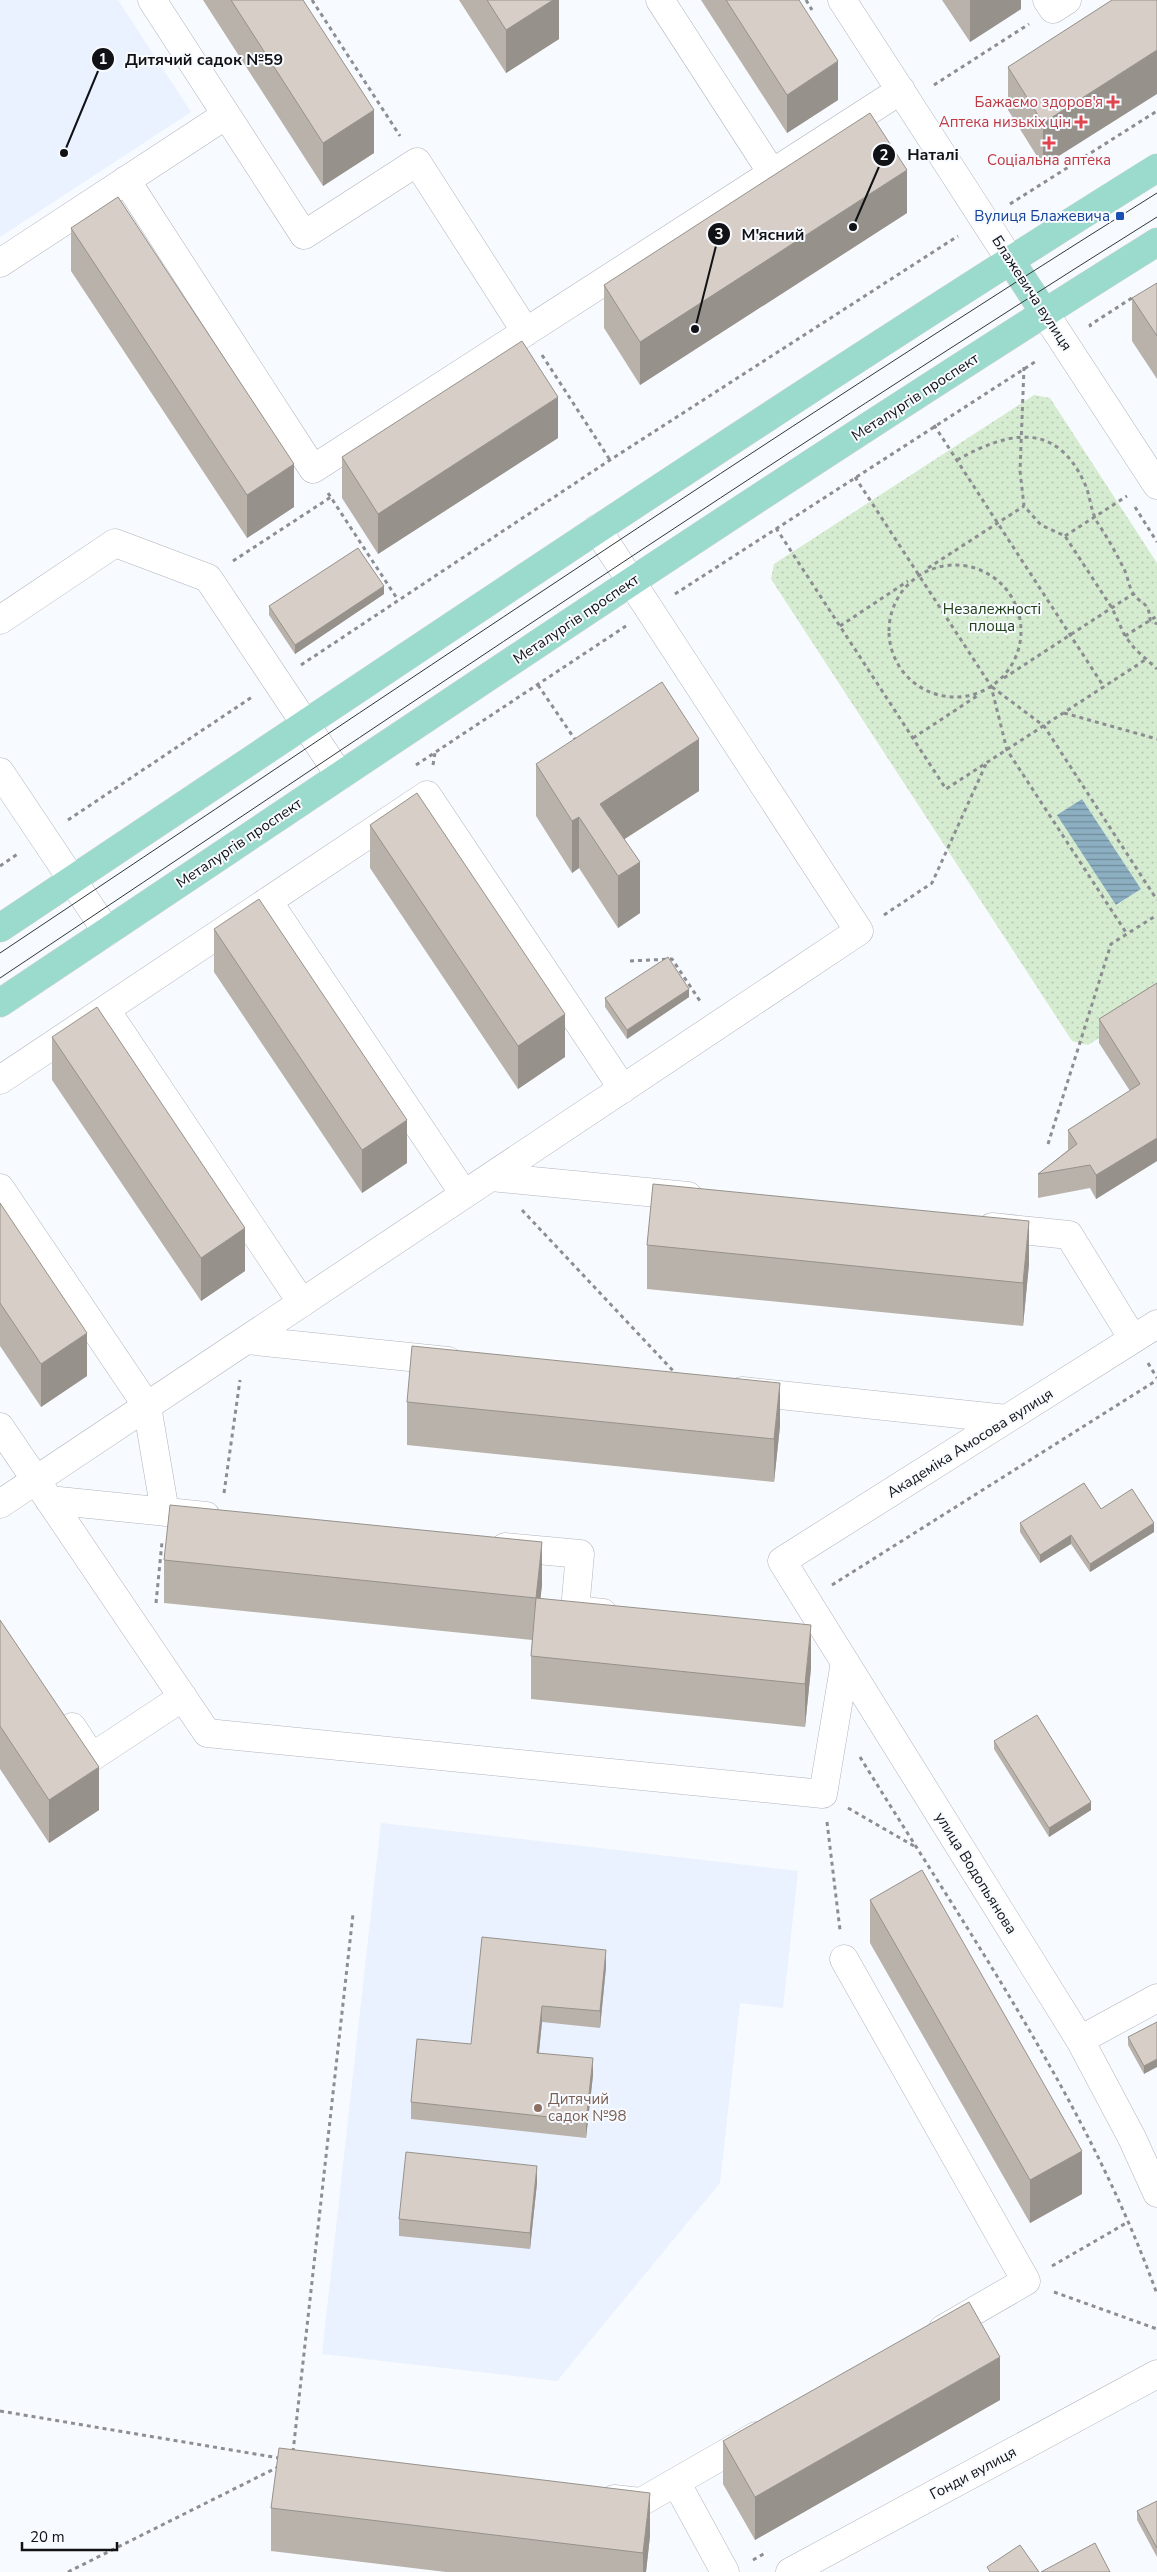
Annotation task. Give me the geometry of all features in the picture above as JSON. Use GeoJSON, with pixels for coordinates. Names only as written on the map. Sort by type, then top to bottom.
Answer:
{"type":"FeatureCollection","features":[{"type":"Feature","properties":{"kind":"main road"},"geometry":{"type":"LineString","coordinates":[[0,928],[597,530],[1010,260],[1157,168]]}},
{"type":"Feature","properties":{"kind":"main road","name":"Металургів проспект"},"geometry":{"type":"LineString","coordinates":[[0,1003],[631,582],[1044,312],[1157,242]]}},
{"type":"Feature","properties":{"kind":"main road","name":"Блажевича вулиця"},"geometry":{"type":"LineString","coordinates":[[1010,260],[1044,312]]}},
{"type":"Feature","properties":{"kind":"street"},"geometry":{"type":"LineString","coordinates":[[152,0],[304,235],[417,162],[526,332]]}},
{"type":"Feature","properties":{"kind":"street"},"geometry":{"type":"LineString","coordinates":[[660,0],[772,173]]}},
{"type":"Feature","properties":{"kind":"street","name":"Блажевича вулиця"},"geometry":{"type":"LineString","coordinates":[[842,0],[1010,260]]}},
{"type":"Feature","properties":{"kind":"street"},"geometry":{"type":"LineString","coordinates":[[126,180],[313,469],[901,90]]}},
{"type":"Feature","properties":{"kind":"street"},"geometry":{"type":"LineString","coordinates":[[0,263],[226,115]]}},
{"type":"Feature","properties":{"kind":"street","name":"Блажевича вулиця"},"geometry":{"type":"LineString","coordinates":[[1044,312],[1157,485]]}},
{"type":"Feature","properties":{"kind":"street"},"geometry":{"type":"LineString","coordinates":[[0,1504],[42,1490],[146,1406],[858,932],[597,530]]}},
{"type":"Feature","properties":{"kind":"street"},"geometry":{"type":"LineString","coordinates":[[0,620],[116,543],[208,578],[340,776]]}},
{"type":"Feature","properties":{"kind":"street"},"geometry":{"type":"LineString","coordinates":[[0,772],[107,932]]}},
{"type":"Feature","properties":{"kind":"street"},"geometry":{"type":"LineString","coordinates":[[0,1080],[427,795],[623,1089]]}},
{"type":"Feature","properties":{"kind":"street"},"geometry":{"type":"LineString","coordinates":[[268,901],[464,1194]]}},
{"type":"Feature","properties":{"kind":"street"},"geometry":{"type":"LineString","coordinates":[[106,1010],[302,1303]]}},
{"type":"Feature","properties":{"kind":"street"},"geometry":{"type":"LineString","coordinates":[[491,1177],[715,1199]]}},
{"type":"Feature","properties":{"kind":"street"},"geometry":{"type":"LineString","coordinates":[[0,1188],[146,1406],[165,1512]]}},
{"type":"Feature","properties":{"kind":"street"},"geometry":{"type":"LineString","coordinates":[[971,1224],[1069,1234],[1133,1339]]}},
{"type":"Feature","properties":{"kind":"street","name":"Академіка Амосова вулиця"},"geometry":{"type":"LineString","coordinates":[[782,1561],[1157,1324]]}},
{"type":"Feature","properties":{"kind":"street"},"geometry":{"type":"LineString","coordinates":[[246,1340],[472,1363]]}},
{"type":"Feature","properties":{"kind":"street"},"geometry":{"type":"LineString","coordinates":[[687,1386],[1007,1419]]}},
{"type":"Feature","properties":{"kind":"street"},"geometry":{"type":"LineString","coordinates":[[0,1428],[207,1733],[823,1794],[845,1662]]}},
{"type":"Feature","properties":{"kind":"street"},"geometry":{"type":"LineString","coordinates":[[42,1490],[165,1512],[226,1518]]}},
{"type":"Feature","properties":{"kind":"street"},"geometry":{"type":"LineString","coordinates":[[476,1544],[580,1554],[574,1610],[624,1615]]}},
{"type":"Feature","properties":{"kind":"street","name":"улица Водопьянова"},"geometry":{"type":"LineString","coordinates":[[782,1561],[1080,2040],[1132,2138],[1157,2193]]}},
{"type":"Feature","properties":{"kind":"street"},"geometry":{"type":"LineString","coordinates":[[800,1632],[829,1635]]}},
{"type":"Feature","properties":{"kind":"street"},"geometry":{"type":"LineString","coordinates":[[60,1709],[92,1757],[182,1697]]}},
{"type":"Feature","properties":{"kind":"street"},"geometry":{"type":"LineString","coordinates":[[844,1959],[1026,2281],[922,2340]]}},
{"type":"Feature","properties":{"kind":"street"},"geometry":{"type":"LineString","coordinates":[[1080,2040],[1157,1998]]}},
{"type":"Feature","properties":{"kind":"street","name":"Гонди вулиця"},"geometry":{"type":"LineString","coordinates":[[790,2572],[1157,2374]]}},
{"type":"Feature","properties":{"kind":"street"},"geometry":{"type":"LineString","coordinates":[[593,2496],[641,2502],[778,2424]]}},
{"type":"Feature","properties":{"kind":"street"},"geometry":{"type":"LineString","coordinates":[[676,2482],[725,2572]]}},
{"type":"Feature","properties":{"kind":"path"},"geometry":{"type":"LineString","coordinates":[[312,0],[417,162]]}},
{"type":"Feature","properties":{"kind":"path"},"geometry":{"type":"LineString","coordinates":[[934,85],[1056,3]]}},
{"type":"Feature","properties":{"kind":"path"},"geometry":{"type":"LineString","coordinates":[[1011,204],[1157,111]]}},
{"type":"Feature","properties":{"kind":"path"},"geometry":{"type":"LineString","coordinates":[[0,866],[610,460],[959,237]]}},
{"type":"Feature","properties":{"kind":"path"},"geometry":{"type":"LineString","coordinates":[[1090,325],[1140,293]]}},
{"type":"Feature","properties":{"kind":"path"},"geometry":{"type":"LineString","coordinates":[[526,332],[610,460]]}},
{"type":"Feature","properties":{"kind":"path"},"geometry":{"type":"LineString","coordinates":[[650,610],[1038,358]]}},
{"type":"Feature","properties":{"kind":"path"},"geometry":{"type":"LineString","coordinates":[[1024,367],[1020,436],[1020,471],[1024,506],[1041,525],[1065,536],[1112,608],[1125,636],[1146,660],[1157,669]]}},
{"type":"Feature","properties":{"kind":"path"},"geometry":{"type":"LineString","coordinates":[[934,425],[1104,687]]}},
{"type":"Feature","properties":{"kind":"path"},"geometry":{"type":"LineString","coordinates":[[957,460],[987,445],[1020,436],[1035,437],[1048,441],[1065,452],[1080,473],[1087,488],[1094,518],[1116,554],[1133,594],[1146,604],[1150,620],[1157,624]]}},
{"type":"Feature","properties":{"kind":"path"},"geometry":{"type":"LineString","coordinates":[[313,469],[398,600]]}},
{"type":"Feature","properties":{"kind":"path"},"geometry":{"type":"LineString","coordinates":[[855,476],[991,686],[1006,750],[1127,934]]}},
{"type":"Feature","properties":{"kind":"path"},"geometry":{"type":"LineString","coordinates":[[1065,536],[1127,496]]}},
{"type":"Feature","properties":{"kind":"path"},"geometry":{"type":"LineString","coordinates":[[208,578],[331,497]]}},
{"type":"Feature","properties":{"kind":"path"},"geometry":{"type":"LineString","coordinates":[[840,626],[1024,506]]}},
{"type":"Feature","properties":{"kind":"path"},"geometry":{"type":"LineString","coordinates":[[776,528],[946,789],[1146,660]]}},
{"type":"Feature","properties":{"kind":"path"},"geometry":{"type":"LineString","coordinates":[[943,566],[969,566],[985,571],[1000,581],[1011,594],[1018,610],[1022,627],[1020,644],[1014,661],[1005,675],[991,686],[976,694],[959,697],[941,696],[925,690],[910,680],[900,667],[892,651],[888,634],[890,617],[896,600],[906,586],[919,574],[943,566]]}},
{"type":"Feature","properties":{"kind":"path"},"geometry":{"type":"LineString","coordinates":[[913,738],[1133,594]]}},
{"type":"Feature","properties":{"kind":"path"},"geometry":{"type":"LineString","coordinates":[[1125,636],[1157,616]]}},
{"type":"Feature","properties":{"kind":"path"},"geometry":{"type":"LineString","coordinates":[[538,684],[576,742]]}},
{"type":"Feature","properties":{"kind":"path"},"geometry":{"type":"LineString","coordinates":[[991,686],[1044,726],[1157,900]]}},
{"type":"Feature","properties":{"kind":"path"},"geometry":{"type":"LineString","coordinates":[[1064,713],[1157,739]]}},
{"type":"Feature","properties":{"kind":"path"},"geometry":{"type":"LineString","coordinates":[[858,932],[932,882],[986,763]]}},
{"type":"Feature","properties":{"kind":"path"},"geometry":{"type":"LineString","coordinates":[[1048,1144],[1111,944],[1157,915]]}},
{"type":"Feature","properties":{"kind":"path"},"geometry":{"type":"LineString","coordinates":[[630,961],[672,959],[717,1026]]}},
{"type":"Feature","properties":{"kind":"path"},"geometry":{"type":"LineString","coordinates":[[491,1177],[687,1386]]}},
{"type":"Feature","properties":{"kind":"path"},"geometry":{"type":"LineString","coordinates":[[226,1518],[246,1340]]}},
{"type":"Feature","properties":{"kind":"path"},"geometry":{"type":"LineString","coordinates":[[807,1601],[1157,1380]]}},
{"type":"Feature","properties":{"kind":"path"},"geometry":{"type":"LineString","coordinates":[[152,1651],[165,1512]]}},
{"type":"Feature","properties":{"kind":"path"},"geometry":{"type":"LineString","coordinates":[[836,1719],[1047,2059],[1098,2154],[1157,2294]]}},
{"type":"Feature","properties":{"kind":"path"},"geometry":{"type":"LineString","coordinates":[[823,1794],[915,1846]]}},
{"type":"Feature","properties":{"kind":"path"},"geometry":{"type":"LineString","coordinates":[[823,1794],[844,1959]]}},
{"type":"Feature","properties":{"kind":"path"},"geometry":{"type":"LineString","coordinates":[[292,2460],[353,1914]]}},
{"type":"Feature","properties":{"kind":"path"},"geometry":{"type":"LineString","coordinates":[[1026,2281],[1128,2222]]}},
{"type":"Feature","properties":{"kind":"path"},"geometry":{"type":"LineString","coordinates":[[1026,2281],[1157,2329]]}},
{"type":"Feature","properties":{"kind":"path"},"geometry":{"type":"LineString","coordinates":[[0,2411],[283,2459]]}},
{"type":"Feature","properties":{"kind":"path"},"geometry":{"type":"LineString","coordinates":[[68,2572],[284,2465]]}},
{"type":"Feature","properties":{"kind":"shaded area"},"geometry":{"type":"Polygon","coordinates":[[[0,0],[118,0],[191,112],[0,237],[0,0]]]}},
{"type":"Feature","properties":{"kind":"shaded area","name":"Дитячий садок №98"},"geometry":{"type":"Polygon","coordinates":[[[381,1823],[798,1871],[783,2008],[740,2003],[720,2183],[557,2381],[322,2354],[381,1823]]]}},
{"type":"Feature","properties":{"kind":"green space","name":"Незалежності площа"},"geometry":{"type":"Polygon","coordinates":[[[1034,395],[1050,398],[1157,563],[1157,1002],[1088,1045],[1072,1041],[771,579],[774,564],[1034,395]],[[1082,799],[1058,815],[1117,905],[1141,889],[1082,799]]]}},
{"type":"Feature","properties":{"kind":"water"},"geometry":{"type":"Polygon","coordinates":[[[1082,799],[1141,889],[1116,905],[1057,815],[1082,799]]]}},
{"type":"Feature","properties":{"kind":"building"},"geometry":{"type":"Polygon","coordinates":[[[231,0],[303,0],[374,110],[323,143],[231,0]]]}},
{"type":"Feature","properties":{"kind":"building"},"geometry":{"type":"Polygon","coordinates":[[[487,0],[553,0],[506,30],[487,0]]]}},
{"type":"Feature","properties":{"kind":"building"},"geometry":{"type":"Polygon","coordinates":[[[726,0],[799,0],[838,61],[787,95],[726,0]]]}},
{"type":"Feature","properties":{"kind":"building"},"geometry":{"type":"Polygon","coordinates":[[[1112,0],[1157,0],[1157,50],[1043,123],[1008,67],[1112,0]]]}},
{"type":"Feature","properties":{"kind":"building"},"geometry":{"type":"Polygon","coordinates":[[[870,113],[907,170],[640,342],[604,285],[870,113]]]}},
{"type":"Feature","properties":{"kind":"building"},"geometry":{"type":"Polygon","coordinates":[[[118,197],[294,464],[247,495],[71,228],[118,197]]]}},
{"type":"Feature","properties":{"kind":"building"},"geometry":{"type":"Polygon","coordinates":[[[1157,283],[1157,336],[1132,298],[1157,283]]]}},
{"type":"Feature","properties":{"kind":"building"},"geometry":{"type":"Polygon","coordinates":[[[522,341],[558,397],[378,514],[342,457],[522,341]]]}},
{"type":"Feature","properties":{"kind":"building"},"geometry":{"type":"Polygon","coordinates":[[[358,548],[384,586],[295,645],[269,606],[358,548]]]}},
{"type":"Feature","properties":{"kind":"building"},"geometry":{"type":"Polygon","coordinates":[[[662,682],[699,739],[600,804],[640,862],[618,876],[579,817],[572,821],[536,764],[662,682]]]}},
{"type":"Feature","properties":{"kind":"building"},"geometry":{"type":"Polygon","coordinates":[[[417,793],[565,1014],[518,1046],[370,825],[417,793]]]}},
{"type":"Feature","properties":{"kind":"building"},"geometry":{"type":"Polygon","coordinates":[[[259,899],[407,1120],[362,1150],[214,929],[259,899]]]}},
{"type":"Feature","properties":{"kind":"building"},"geometry":{"type":"Polygon","coordinates":[[[668,957],[689,989],[627,1030],[605,998],[668,957]]]}},
{"type":"Feature","properties":{"kind":"building"},"geometry":{"type":"Polygon","coordinates":[[[1157,983],[1157,1138],[1096,1175],[1090,1165],[1038,1174],[1077,1144],[1068,1130],[1140,1084],[1099,1019],[1157,983]]]}},
{"type":"Feature","properties":{"kind":"building"},"geometry":{"type":"Polygon","coordinates":[[[97,1007],[245,1228],[201,1258],[52,1037],[97,1007]]]}},
{"type":"Feature","properties":{"kind":"building"},"geometry":{"type":"Polygon","coordinates":[[[653,1184],[1029,1221],[1023,1283],[647,1245],[653,1184]]]}},
{"type":"Feature","properties":{"kind":"building"},"geometry":{"type":"Polygon","coordinates":[[[0,1203],[87,1333],[41,1364],[0,1303],[0,1203]]]}},
{"type":"Feature","properties":{"kind":"building"},"geometry":{"type":"Polygon","coordinates":[[[412,1346],[780,1383],[774,1439],[407,1402],[412,1346]]]}},
{"type":"Feature","properties":{"kind":"building"},"geometry":{"type":"Polygon","coordinates":[[[1084,1483],[1101,1509],[1132,1489],[1154,1523],[1090,1564],[1071,1535],[1040,1555],[1020,1523],[1084,1483]]]}},
{"type":"Feature","properties":{"kind":"building"},"geometry":{"type":"Polygon","coordinates":[[[170,1505],[542,1542],[536,1598],[164,1560],[170,1505]]]}},
{"type":"Feature","properties":{"kind":"building"},"geometry":{"type":"Polygon","coordinates":[[[536,1598],[811,1625],[805,1684],[531,1656],[536,1598]]]}},
{"type":"Feature","properties":{"kind":"building"},"geometry":{"type":"Polygon","coordinates":[[[0,1620],[99,1767],[49,1800],[0,1726],[0,1620]]]}},
{"type":"Feature","properties":{"kind":"building"},"geometry":{"type":"Polygon","coordinates":[[[1037,1715],[1091,1802],[1049,1828],[994,1741],[1037,1715]]]}},
{"type":"Feature","properties":{"kind":"building"},"geometry":{"type":"Polygon","coordinates":[[[922,1870],[1082,2151],[1030,2180],[870,1900],[922,1870]]]}},
{"type":"Feature","properties":{"kind":"building"},"geometry":{"type":"Polygon","coordinates":[[[482,1937],[606,1950],[600,2011],[542,2006],[537,2053],[593,2058],[586,2121],[411,2102],[417,2039],[471,2044],[482,1937]]]}},
{"type":"Feature","properties":{"kind":"building"},"geometry":{"type":"Polygon","coordinates":[[[1157,2022],[1157,2059],[1144,2066],[1128,2037],[1157,2022]]]}},
{"type":"Feature","properties":{"kind":"building"},"geometry":{"type":"Polygon","coordinates":[[[406,2152],[537,2166],[530,2233],[399,2219],[406,2152]]]}},
{"type":"Feature","properties":{"kind":"building"},"geometry":{"type":"Polygon","coordinates":[[[969,2302],[1000,2357],[755,2497],[723,2441],[969,2302]]]}},
{"type":"Feature","properties":{"kind":"building"},"geometry":{"type":"Polygon","coordinates":[[[279,2448],[650,2493],[643,2553],[271,2508],[279,2448]]]}},
{"type":"Feature","properties":{"kind":"building"},"geometry":{"type":"Polygon","coordinates":[[[1157,2501],[1157,2548],[1137,2511],[1157,2501]]]}},
{"type":"Feature","properties":{"kind":"building"},"geometry":{"type":"Polygon","coordinates":[[[1095,2543],[1110,2572],[1041,2572],[1095,2543]]]}},
{"type":"Feature","properties":{"kind":"building"},"geometry":{"type":"Polygon","coordinates":[[[1020,2545],[1039,2572],[990,2572],[987,2567],[1020,2545]]]}},
{"type":"Feature","properties":{"kind":"tram line"},"geometry":{"type":"LineString","coordinates":[[0,953],[720,474],[1011,285],[1157,193]]}},
{"type":"Feature","properties":{"kind":"tram line"},"geometry":{"type":"LineString","coordinates":[[0,978],[720,498],[1157,217]]}},
{"type":"Feature","properties":{"kind":"place","name":"Бажаємо здоров'я"},"geometry":{"type":"Point","coordinates":[1113,102]}},
{"type":"Feature","properties":{"kind":"place","name":"Аптека низькіх цін"},"geometry":{"type":"Point","coordinates":[1081,122]}},
{"type":"Feature","properties":{"kind":"place","name":"Соціальна аптека"},"geometry":{"type":"Point","coordinates":[1049,143]}},
{"type":"Feature","properties":{"kind":"place","name":"Дитячий садок №59"},"geometry":{"type":"Point","coordinates":[64,153]}},
{"type":"Feature","properties":{"kind":"place","name":"Вулиця Блажевича"},"geometry":{"type":"Point","coordinates":[1120,216]}},
{"type":"Feature","properties":{"kind":"place","name":"Наталі"},"geometry":{"type":"Point","coordinates":[853,227]}},
{"type":"Feature","properties":{"kind":"place","name":"М'ясний"},"geometry":{"type":"Point","coordinates":[695,329]}},
{"type":"Feature","properties":{"kind":"place","name":"Дитячий садок №98"},"geometry":{"type":"Point","coordinates":[538,2108]}}]}
